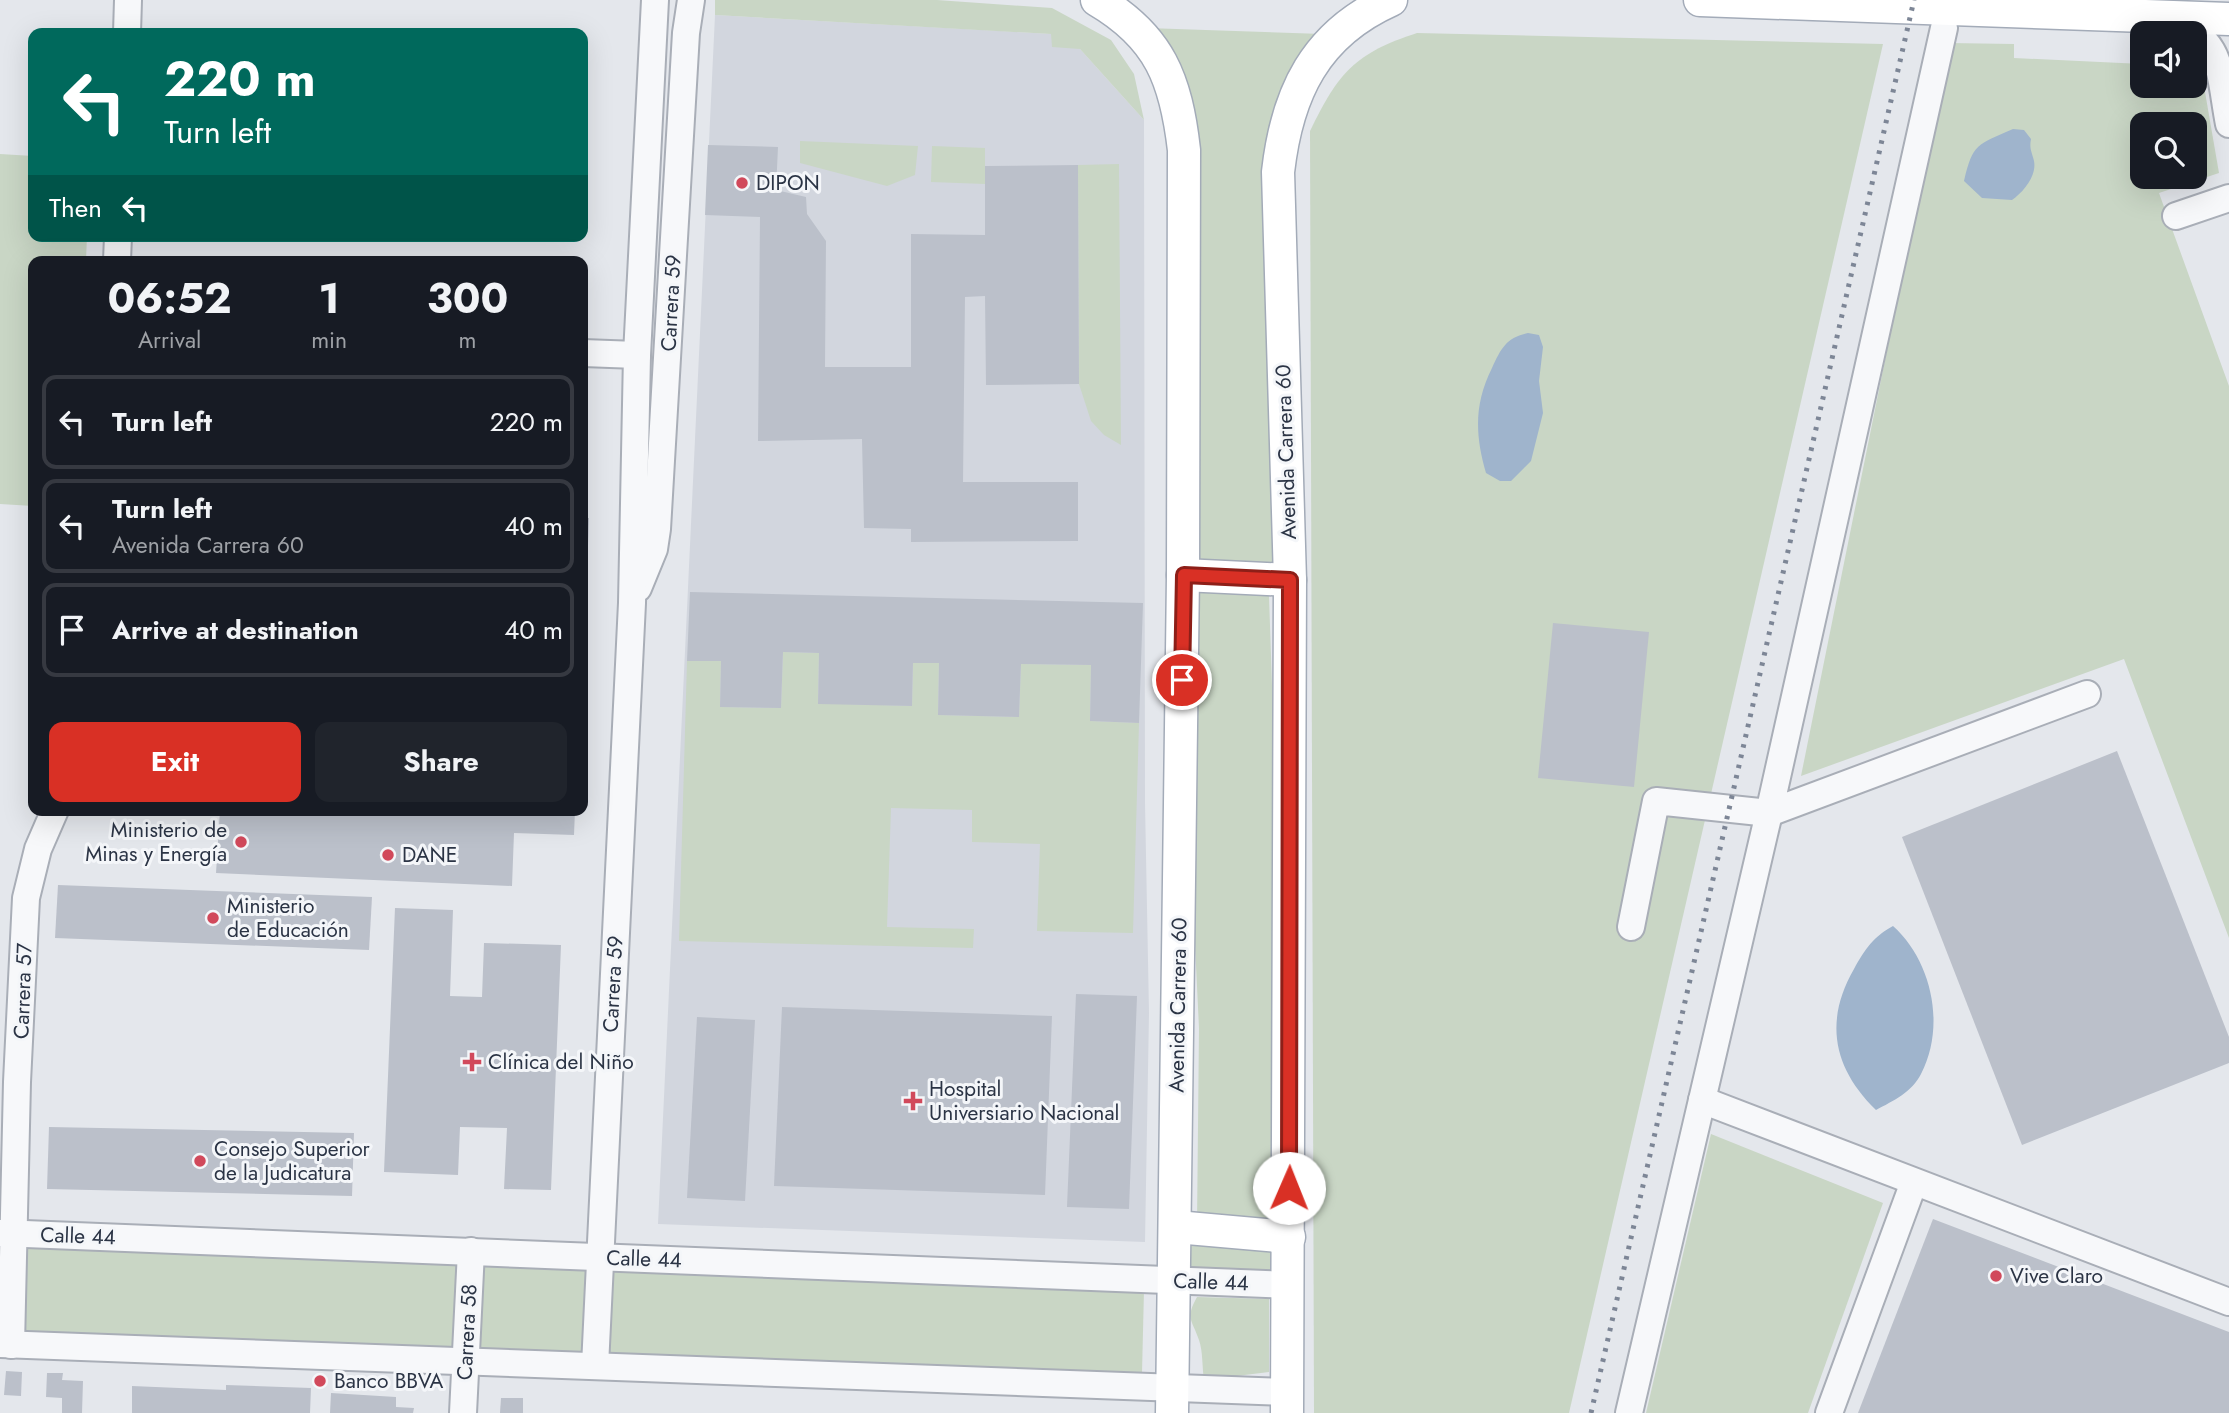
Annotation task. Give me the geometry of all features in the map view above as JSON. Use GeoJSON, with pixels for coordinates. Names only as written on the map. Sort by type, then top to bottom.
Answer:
{"type":"FeatureCollection","features":[{"type":"Feature","properties":{"kind":"main road","name":"Avenida Carrera 60"},"geometry":{"type":"LineString","coordinates":[[1097,0],[1138,30],[1161,60],[1179,104],[1184,150],[1184,575],[1172,1400]]}},
{"type":"Feature","properties":{"kind":"main road","name":"Avenida Carrera 60"},"geometry":{"type":"LineString","coordinates":[[1287,1402],[1290,580],[1278,172],[1283,132],[1305,75],[1323,49],[1346,26],[1391,0]]}},
{"type":"Feature","properties":{"kind":"main road"},"geometry":{"type":"LineString","coordinates":[[1700,0],[2229,19]]}},
{"type":"Feature","properties":{"kind":"main road"},"geometry":{"type":"LineString","coordinates":[[1184,575],[1290,580]]}},
{"type":"Feature","properties":{"kind":"main road"},"geometry":{"type":"LineString","coordinates":[[1176,1227],[1289,1237]]}},
{"type":"Feature","properties":{"kind":"street"},"geometry":{"type":"LineString","coordinates":[[127,28],[128,0]]}},
{"type":"Feature","properties":{"kind":"street","name":"Carrera 59"},"geometry":{"type":"LineString","coordinates":[[595,1366],[632,603],[637,355],[655,0]]}},
{"type":"Feature","properties":{"kind":"street","name":"Carrera 59"},"geometry":{"type":"LineString","coordinates":[[632,603],[654,549],[657,529],[685,43],[691,0]]}},
{"type":"Feature","properties":{"kind":"street"},"geometry":{"type":"LineString","coordinates":[[2162,17],[2194,30],[2211,48],[2218,60],[2229,124]]}},
{"type":"Feature","properties":{"kind":"street"},"geometry":{"type":"LineString","coordinates":[[1629,1413],[1769,813],[1944,28]]}},
{"type":"Feature","properties":{"kind":"street"},"geometry":{"type":"LineString","coordinates":[[2176,216],[2229,198]]}},
{"type":"Feature","properties":{"kind":"street"},"geometry":{"type":"LineString","coordinates":[[588,353],[637,355]]}},
{"type":"Feature","properties":{"kind":"street"},"geometry":{"type":"LineString","coordinates":[[1631,928],[1656,801],[1769,813],[2087,694]]}},
{"type":"Feature","properties":{"kind":"street","name":"Carrera 57"},"geometry":{"type":"LineString","coordinates":[[6,1345],[7,1233],[26,898],[38,849],[52,816]]}},
{"type":"Feature","properties":{"kind":"street"},"geometry":{"type":"LineString","coordinates":[[1702,1100],[2229,1302]]}},
{"type":"Feature","properties":{"kind":"street"},"geometry":{"type":"LineString","coordinates":[[1829,1413],[1914,1182]]}},
{"type":"Feature","properties":{"kind":"street","name":"Calle 44"},"geometry":{"type":"LineString","coordinates":[[7,1233],[1288,1285]]}},
{"type":"Feature","properties":{"kind":"street","name":"Carrera 58"},"geometry":{"type":"LineString","coordinates":[[463,1413],[471,1251]]}},
{"type":"Feature","properties":{"kind":"street"},"geometry":{"type":"LineString","coordinates":[[6,1345],[595,1366],[1172,1400],[1287,1402]]}},
{"type":"Feature","properties":{"kind":"shaded area"},"geometry":{"type":"Polygon","coordinates":[[[715,15],[1052,34],[1080,49],[1144,120],[1145,803],[1149,1013],[1145,1242],[658,1224],[715,15]]]}},
{"type":"Feature","properties":{"kind":"green space"},"geometry":{"type":"Polygon","coordinates":[[[715,0],[937,0],[1052,8],[1111,40],[1134,74],[1144,120],[1080,49],[1052,47],[1051,34],[715,15],[715,0]]]}},
{"type":"Feature","properties":{"kind":"green space"},"geometry":{"type":"Polygon","coordinates":[[[1147,28],[1323,34],[1292,80],[1274,565],[1211,568],[1196,559],[1195,155],[1147,28]]]}},
{"type":"Feature","properties":{"kind":"green space"},"geometry":{"type":"Polygon","coordinates":[[[1417,33],[1883,44],[1569,1413],[1314,1413],[1310,131],[1330,94],[1351,68],[1378,49],[1417,33]]]}},
{"type":"Feature","properties":{"kind":"green space"},"geometry":{"type":"Polygon","coordinates":[[[1949,43],[2014,44],[2014,58],[2130,63],[2130,98],[2206,98],[2219,173],[2207,177],[2207,112],[2130,112],[2130,189],[2171,189],[2159,193],[2229,386],[2229,938],[2124,659],[1801,776],[1949,43]]]}},
{"type":"Feature","properties":{"kind":"green space"},"geometry":{"type":"Polygon","coordinates":[[[800,141],[918,146],[915,175],[887,186],[800,163],[800,141]]]}},
{"type":"Feature","properties":{"kind":"green space"},"geometry":{"type":"Polygon","coordinates":[[[932,146],[985,148],[985,184],[931,182],[932,146]]]}},
{"type":"Feature","properties":{"kind":"green space"},"geometry":{"type":"Polygon","coordinates":[[[0,154],[28,156],[28,242],[87,242],[86,256],[28,256],[28,506],[0,504],[0,154]]]}},
{"type":"Feature","properties":{"kind":"green space"},"geometry":{"type":"Polygon","coordinates":[[[1119,164],[1121,445],[1104,435],[1091,421],[1079,384],[1078,165],[1119,164]]]}},
{"type":"Feature","properties":{"kind":"green space"},"geometry":{"type":"Polygon","coordinates":[[[1200,586],[1264,590],[1269,596],[1275,775],[1273,1226],[1197,1224],[1199,1028],[1190,839],[1192,602],[1200,586]]]}},
{"type":"Feature","properties":{"kind":"green space"},"geometry":{"type":"Polygon","coordinates":[[[783,652],[819,653],[818,703],[912,706],[913,663],[939,663],[938,715],[1019,717],[1021,664],[1091,665],[1090,721],[1139,723],[1133,933],[1037,931],[1040,844],[972,842],[972,810],[891,808],[887,927],[974,929],[973,948],[679,941],[687,661],[721,661],[720,707],[781,708],[783,652]]]}},
{"type":"Feature","properties":{"kind":"green space"},"geometry":{"type":"Polygon","coordinates":[[[1711,1134],[1883,1203],[1808,1413],[1646,1413],[1711,1134]]]}},
{"type":"Feature","properties":{"kind":"green space"},"geometry":{"type":"Polygon","coordinates":[[[1191,1242],[1272,1246],[1270,1271],[1190,1267],[1191,1242]]]}},
{"type":"Feature","properties":{"kind":"green space"},"geometry":{"type":"Polygon","coordinates":[[[0,1243],[1144,1290],[1142,1373],[0,1331],[0,1243]]]}},
{"type":"Feature","properties":{"kind":"green space"},"geometry":{"type":"Polygon","coordinates":[[[1197,1297],[1269,1299],[1269,1372],[1204,1380],[1200,1344],[1191,1315],[1197,1297]]]}},
{"type":"Feature","properties":{"kind":"water"},"geometry":{"type":"Polygon","coordinates":[[[2013,129],[2024,130],[2031,139],[2034,167],[2031,178],[2012,200],[1982,198],[1964,181],[1970,159],[1984,142],[2013,129]]]}},
{"type":"Feature","properties":{"kind":"water"},"geometry":{"type":"Polygon","coordinates":[[[1528,333],[1539,335],[1543,347],[1539,381],[1543,413],[1531,461],[1511,481],[1500,481],[1486,473],[1478,433],[1479,407],[1486,381],[1502,349],[1515,337],[1528,333]]]}},
{"type":"Feature","properties":{"kind":"water"},"geometry":{"type":"Polygon","coordinates":[[[1893,926],[1906,940],[1926,976],[1931,995],[1933,1036],[1929,1055],[1913,1086],[1876,1110],[1861,1094],[1842,1061],[1836,1025],[1845,988],[1858,962],[1875,939],[1893,926]]]}},
{"type":"Feature","properties":{"kind":"building"},"geometry":{"type":"Polygon","coordinates":[[[708,145],[778,147],[776,190],[806,197],[807,214],[826,241],[825,367],[911,367],[911,234],[985,235],[985,166],[1078,165],[1079,384],[986,385],[985,296],[965,297],[963,482],[1078,482],[1078,541],[911,542],[911,529],[864,528],[862,439],[758,441],[760,217],[705,215],[708,145]]]}},
{"type":"Feature","properties":{"kind":"building"},"geometry":{"type":"Polygon","coordinates":[[[690,592],[1143,603],[1139,723],[1090,721],[1091,665],[1021,664],[1019,717],[938,715],[939,663],[913,663],[912,706],[818,704],[819,653],[783,652],[781,708],[720,707],[721,661],[687,661],[690,592]]]}},
{"type":"Feature","properties":{"kind":"building"},"geometry":{"type":"Polygon","coordinates":[[[1553,623],[1649,632],[1634,787],[1538,778],[1553,623]]]}},
{"type":"Feature","properties":{"kind":"building"},"geometry":{"type":"Polygon","coordinates":[[[2117,751],[2229,1037],[2229,1063],[2022,1145],[1902,837],[2117,751]]]}},
{"type":"Feature","properties":{"kind":"building","name":"DANE"},"geometry":{"type":"Polygon","coordinates":[[[220,816],[575,816],[574,835],[514,833],[512,886],[216,873],[220,816]]]}},
{"type":"Feature","properties":{"kind":"building","name":"Ministerio de Educación"},"geometry":{"type":"Polygon","coordinates":[[[58,885],[372,897],[369,950],[55,938],[58,885]]]}},
{"type":"Feature","properties":{"kind":"building","name":"Clínica del Niño"},"geometry":{"type":"Polygon","coordinates":[[[395,908],[453,910],[450,996],[482,997],[484,943],[561,945],[551,1190],[504,1189],[507,1128],[460,1127],[458,1175],[384,1172],[395,908]]]}},
{"type":"Feature","properties":{"kind":"building"},"geometry":{"type":"Polygon","coordinates":[[[1076,994],[1137,996],[1129,1209],[1067,1207],[1076,994]]]}},
{"type":"Feature","properties":{"kind":"building","name":"Hospital Universiario Nacional"},"geometry":{"type":"Polygon","coordinates":[[[782,1007],[1052,1016],[1045,1195],[774,1186],[782,1007]]]}},
{"type":"Feature","properties":{"kind":"building"},"geometry":{"type":"Polygon","coordinates":[[[697,1017],[755,1020],[745,1201],[687,1198],[697,1017]]]}},
{"type":"Feature","properties":{"kind":"building","name":"Consejo Superior de la Judicatura"},"geometry":{"type":"Polygon","coordinates":[[[49,1127],[354,1133],[352,1196],[47,1189],[49,1127]]]}},
{"type":"Feature","properties":{"kind":"building","name":"Vive Claro"},"geometry":{"type":"Polygon","coordinates":[[[1933,1219],[2229,1332],[2229,1413],[1858,1413],[1933,1219]]]}},
{"type":"Feature","properties":{"kind":"building"},"geometry":{"type":"Polygon","coordinates":[[[6,1371],[22,1372],[21,1396],[4,1395],[6,1371]]]}},
{"type":"Feature","properties":{"kind":"building"},"geometry":{"type":"Polygon","coordinates":[[[47,1373],[63,1373],[62,1380],[83,1381],[82,1413],[62,1413],[62,1398],[46,1397],[47,1373]]]}},
{"type":"Feature","properties":{"kind":"building"},"geometry":{"type":"Polygon","coordinates":[[[226,1385],[311,1388],[310,1413],[132,1413],[132,1386],[226,1390],[226,1385]]]}},
{"type":"Feature","properties":{"kind":"building"},"geometry":{"type":"Polygon","coordinates":[[[331,1393],[396,1397],[396,1407],[414,1408],[413,1413],[330,1413],[331,1393]]]}},
{"type":"Feature","properties":{"kind":"building"},"geometry":{"type":"Polygon","coordinates":[[[501,1398],[523,1398],[523,1413],[500,1413],[501,1398]]]}},
{"type":"Feature","properties":{"kind":"railway"},"geometry":{"type":"LineString","coordinates":[[1591,1413],[1914,0]]}},
{"type":"Feature","properties":{"kind":"place","name":"DIPON"},"geometry":{"type":"Point","coordinates":[742,183]}},
{"type":"Feature","properties":{"kind":"place","name":"Ministerio de Minas y Energía"},"geometry":{"type":"Point","coordinates":[241,842]}},
{"type":"Feature","properties":{"kind":"place","name":"DANE"},"geometry":{"type":"Point","coordinates":[388,855]}},
{"type":"Feature","properties":{"kind":"place","name":"Ministerio de Educación"},"geometry":{"type":"Point","coordinates":[213,918]}},
{"type":"Feature","properties":{"kind":"place","name":"Clínica del Niño"},"geometry":{"type":"Point","coordinates":[472,1062]}},
{"type":"Feature","properties":{"kind":"place","name":"Hospital Universiario Nacional"},"geometry":{"type":"Point","coordinates":[913,1101]}},
{"type":"Feature","properties":{"kind":"place","name":"Consejo Superior de la Judicatura"},"geometry":{"type":"Point","coordinates":[200,1161]}},
{"type":"Feature","properties":{"kind":"place","name":"Vive Claro"},"geometry":{"type":"Point","coordinates":[1996,1276]}},
{"type":"Feature","properties":{"kind":"place","name":"Banco BBVA"},"geometry":{"type":"Point","coordinates":[320,1381]}},
{"type":"Feature","properties":{"kind":"route"},"geometry":{"type":"LineString","coordinates":[[1182,680],[1184,575],[1290,580],[1289,1188]]}}]}
